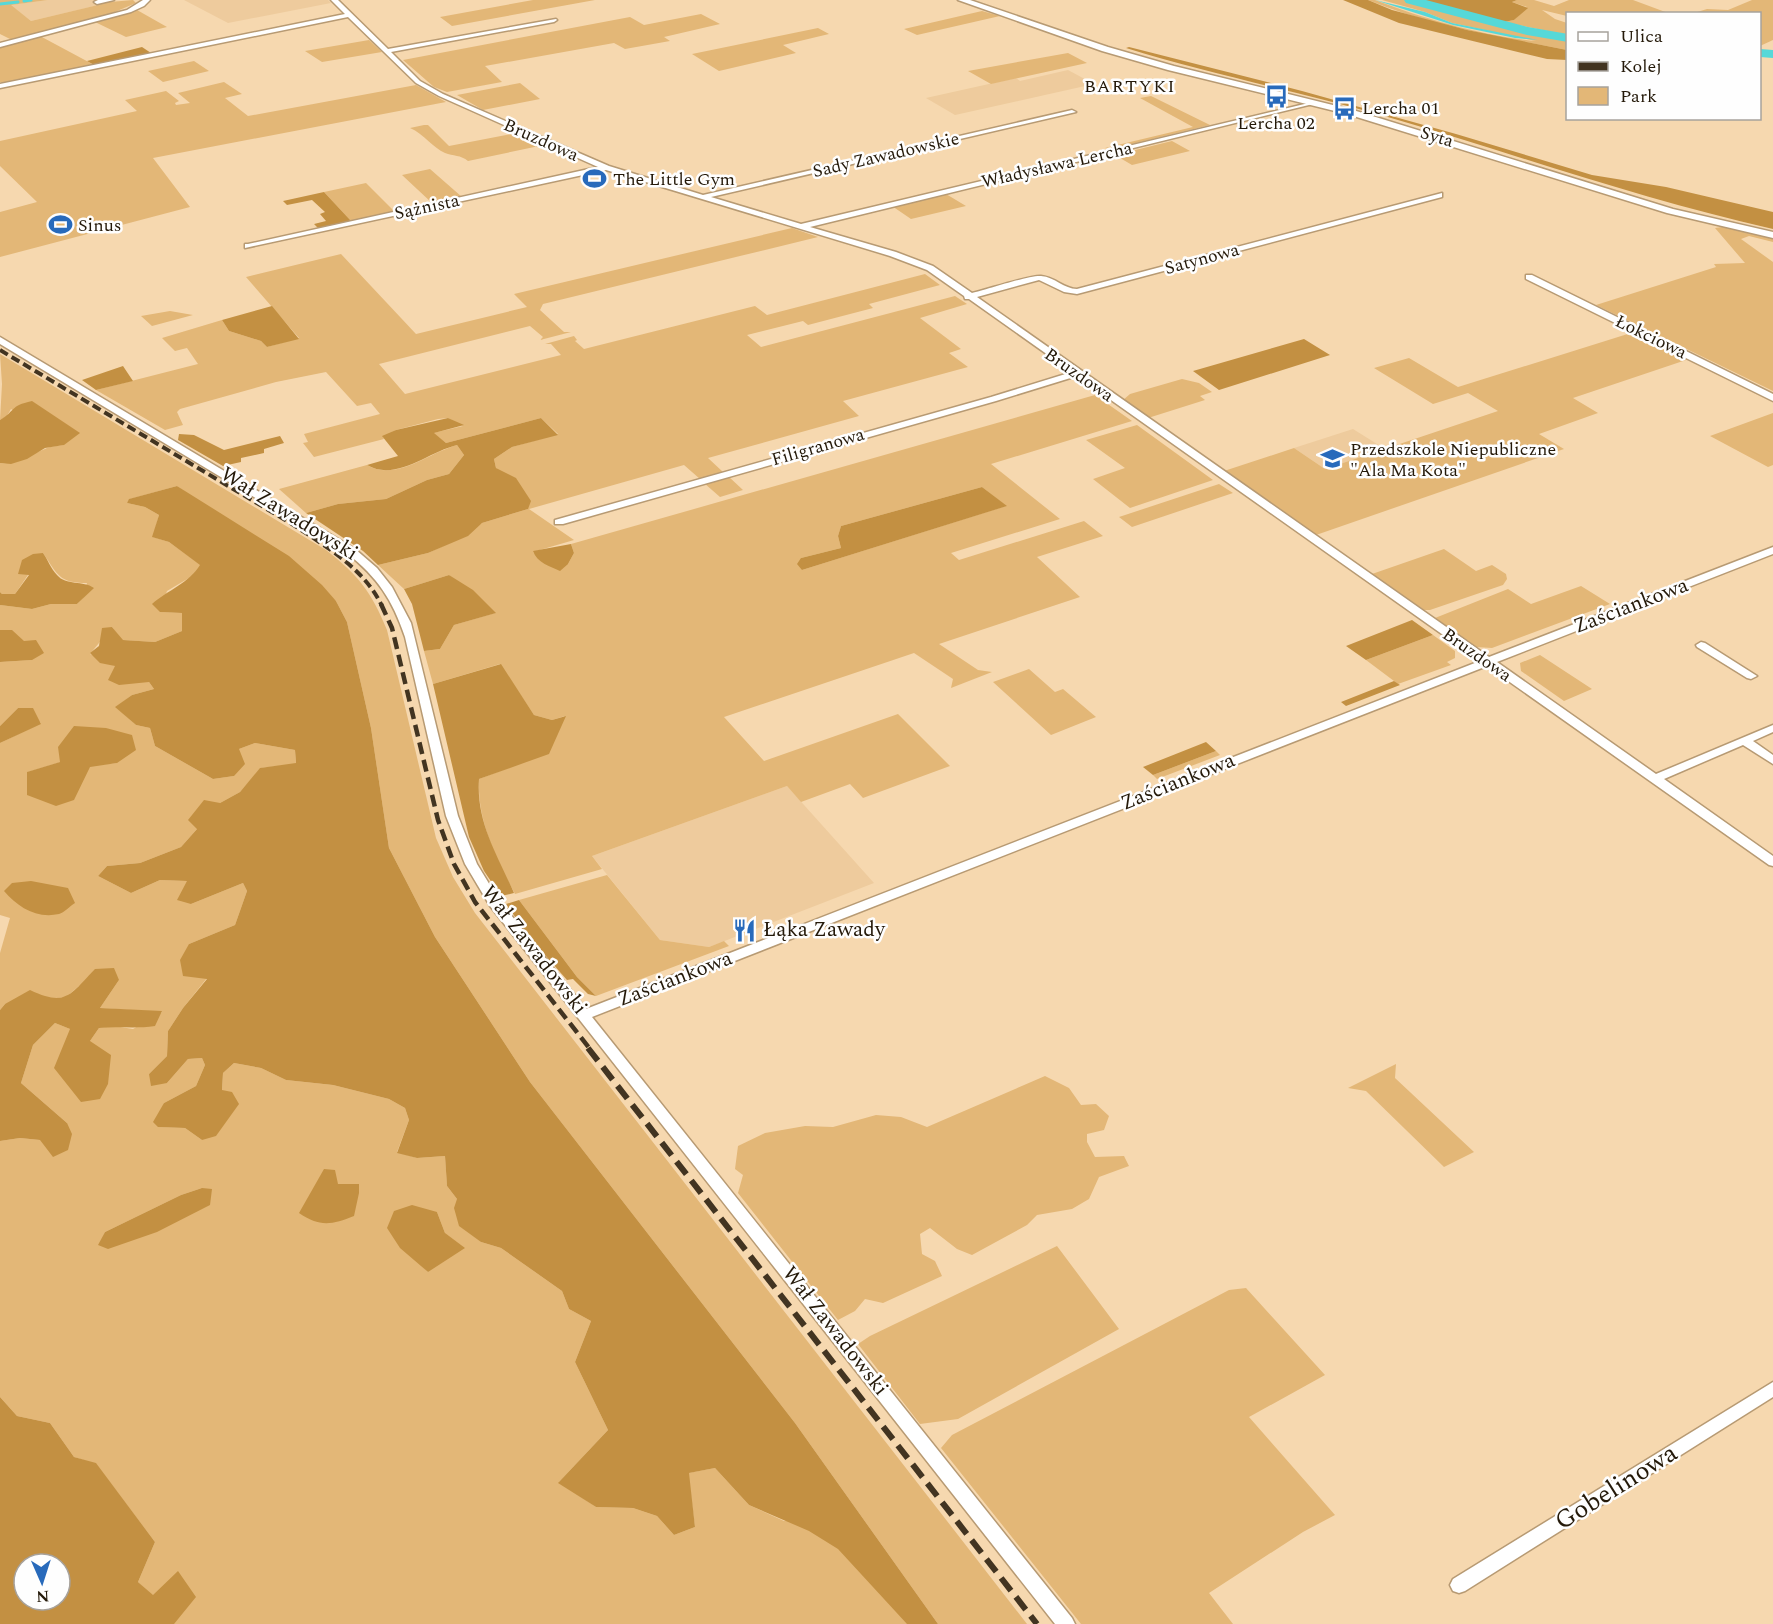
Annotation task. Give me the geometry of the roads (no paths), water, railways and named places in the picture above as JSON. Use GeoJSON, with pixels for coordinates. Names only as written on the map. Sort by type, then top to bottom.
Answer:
{"type":"FeatureCollection","features":[{"type":"Feature","properties":{"kind":"street"},"geometry":{"type":"LineString","coordinates":[[97,2],[111,0]]}},
{"type":"Feature","properties":{"kind":"street"},"geometry":{"type":"LineString","coordinates":[[0,45],[129,11],[147,0]]}},
{"type":"Feature","properties":{"kind":"street","name":"Bruzdowa"},"geometry":{"type":"LineString","coordinates":[[334,0],[418,82],[430,90],[606,168],[803,226],[921,264],[1773,862]]}},
{"type":"Feature","properties":{"kind":"street","name":"Syta"},"geometry":{"type":"LineString","coordinates":[[962,0],[1149,62],[1439,138],[1670,211],[1773,235]]}},
{"type":"Feature","properties":{"kind":"street"},"geometry":{"type":"LineString","coordinates":[[0,86],[349,15]]}},
{"type":"Feature","properties":{"kind":"street"},"geometry":{"type":"LineString","coordinates":[[385,51],[554,20]]}},
{"type":"Feature","properties":{"kind":"street","name":"Władysława Lercha"},"geometry":{"type":"LineString","coordinates":[[803,226],[1311,103]]}},
{"type":"Feature","properties":{"kind":"street","name":"Sady Zawadowskie"},"geometry":{"type":"LineString","coordinates":[[699,197],[1072,112]]}},
{"type":"Feature","properties":{"kind":"street","name":"Sążnista"},"geometry":{"type":"LineString","coordinates":[[248,246],[606,168]]}},
{"type":"Feature","properties":{"kind":"street","name":"Satynowa"},"geometry":{"type":"LineString","coordinates":[[968,297],[1039,278],[1045,278],[1068,292],[1077,292],[1439,195]]}},
{"type":"Feature","properties":{"kind":"street","name":"Łokciowa"},"geometry":{"type":"LineString","coordinates":[[1529,277],[1773,398]]}},
{"type":"Feature","properties":{"kind":"street","name":"Wał Zawadowski"},"geometry":{"type":"LineString","coordinates":[[0,340],[351,550],[386,583],[402,610],[452,816],[471,864],[508,922],[1066,1624]]}},
{"type":"Feature","properties":{"kind":"street","name":"Filigranowa"},"geometry":{"type":"LineString","coordinates":[[559,522],[1077,373]]}},
{"type":"Feature","properties":{"kind":"street","name":"Zaściankowa"},"geometry":{"type":"LineString","coordinates":[[584,1015],[1098,818],[1773,550]]}},
{"type":"Feature","properties":{"kind":"street"},"geometry":{"type":"LineString","coordinates":[[1701,645],[1751,676]]}},
{"type":"Feature","properties":{"kind":"street"},"geometry":{"type":"LineString","coordinates":[[1654,779],[1773,728]]}},
{"type":"Feature","properties":{"kind":"street"},"geometry":{"type":"LineString","coordinates":[[1744,740],[1773,760]]}},
{"type":"Feature","properties":{"kind":"street","name":"Gobelinowa"},"geometry":{"type":"LineString","coordinates":[[1459,1585],[1773,1389]]}},
{"type":"Feature","properties":{"kind":"water"},"geometry":{"type":"Polygon","coordinates":[[[1375,0],[1425,12],[1452,23],[1538,40],[1515,38],[1453,25],[1375,0]]]}},
{"type":"Feature","properties":{"kind":"waterway"},"geometry":{"type":"LineString","coordinates":[[24,1],[31,0]]}},
{"type":"Feature","properties":{"kind":"waterway"},"geometry":{"type":"LineString","coordinates":[[1411,0],[1527,31],[1566,38]]}},
{"type":"Feature","properties":{"kind":"waterway"},"geometry":{"type":"LineString","coordinates":[[0,4],[18,2]]}},
{"type":"Feature","properties":{"kind":"waterway"},"geometry":{"type":"LineString","coordinates":[[1761,53],[1773,54]]}},
{"type":"Feature","properties":{"kind":"railway"},"geometry":{"type":"LineString","coordinates":[[0,350],[292,524],[343,559],[365,580],[382,605]]}},
{"type":"Feature","properties":{"kind":"railway"},"geometry":{"type":"LineString","coordinates":[[382,605],[392,628],[438,820],[454,864],[475,902],[590,1049]]}},
{"type":"Feature","properties":{"kind":"railway"},"geometry":{"type":"LineString","coordinates":[[588,1048],[1037,1624]]}},
{"type":"Feature","properties":{"kind":"place","name":"Lercha 02"},"geometry":{"type":"Point","coordinates":[1276,97]}},
{"type":"Feature","properties":{"kind":"place","name":"Lercha 01"},"geometry":{"type":"Point","coordinates":[1344,108]}},
{"type":"Feature","properties":{"kind":"place","name":"The Little Gym"},"geometry":{"type":"Point","coordinates":[595,179]}},
{"type":"Feature","properties":{"kind":"place","name":"Sinus"},"geometry":{"type":"Point","coordinates":[60,225]}},
{"type":"Feature","properties":{"kind":"place","name":"Przedszkole Niepubliczne \"Ala Ma Kota\""},"geometry":{"type":"Point","coordinates":[1332,459]}},
{"type":"Feature","properties":{"kind":"place","name":"Łąka Zawady"},"geometry":{"type":"Point","coordinates":[745,930]}},
{"type":"Feature","properties":{"kind":"district","name":"BARTYKI"},"geometry":{"type":"Point","coordinates":[1130,86]}}]}
